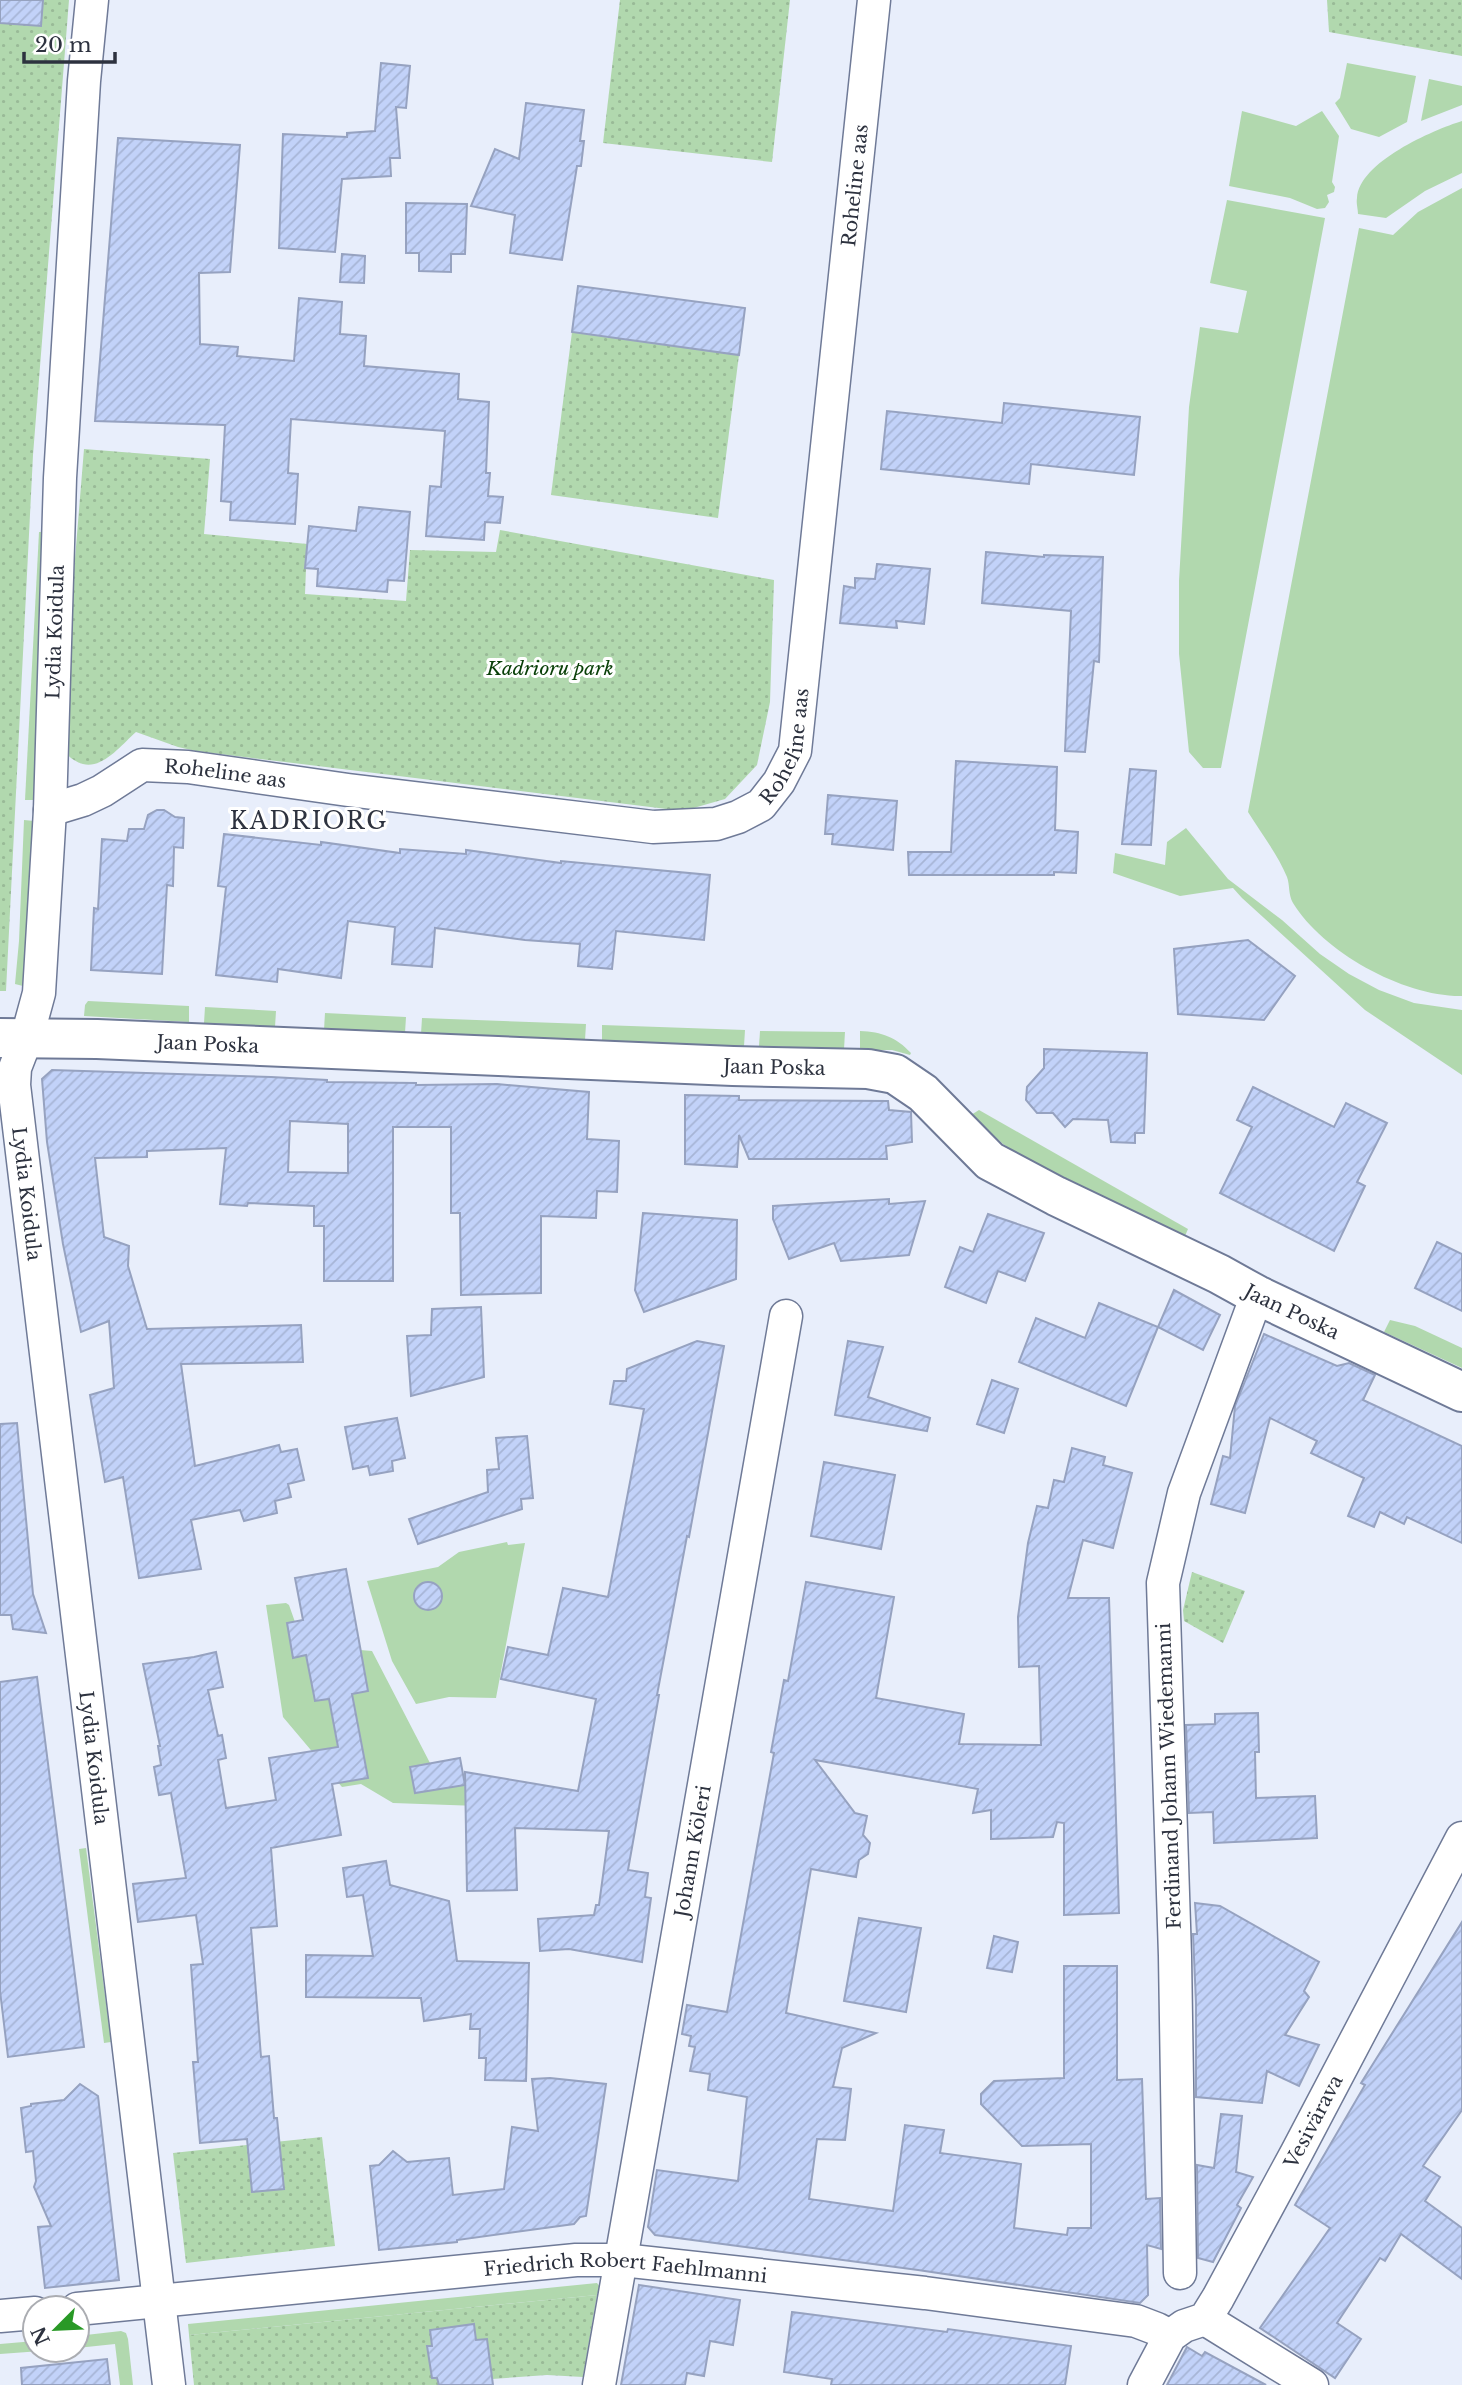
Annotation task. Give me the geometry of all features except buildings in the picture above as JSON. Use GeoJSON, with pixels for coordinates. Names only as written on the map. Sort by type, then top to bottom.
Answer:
{"type":"FeatureCollection","features":[{"type":"Feature","properties":{"kind":"street","name":"Lydia Koidula"},"geometry":{"type":"LineString","coordinates":[[92,0],[83,81],[60,478],[50,810],[38,993],[13,1037],[14,1086],[169,2385]]}},
{"type":"Feature","properties":{"kind":"street","name":"Roheline aas"},"geometry":{"type":"LineString","coordinates":[[50,810],[83,800],[142,765],[188,767],[348,790],[653,827],[716,824],[738,817],[761,805],[779,782],[795,751],[874,0]]}},
{"type":"Feature","properties":{"kind":"street","name":"Jaan Poska"},"geometry":{"type":"LineString","coordinates":[[13,1037],[868,1069],[895,1074],[931,1100],[990,1161],[1257,1295],[1462,1392]]}},
{"type":"Feature","properties":{"kind":"street","name":"Ferdinand Johann Wiedemanni"},"geometry":{"type":"LineString","coordinates":[[1180,2273],[1175,1956],[1163,1583],[1184,1493],[1257,1295]]}},
{"type":"Feature","properties":{"kind":"street","name":"Johann Köleri"},"geometry":{"type":"LineString","coordinates":[[599,2385],[786,1316]]}},
{"type":"Feature","properties":{"kind":"street","name":"Vesivärava"},"geometry":{"type":"LineString","coordinates":[[1205,2319],[1292,2162],[1462,1838]]}},
{"type":"Feature","properties":{"kind":"street","name":"Friedrich Robert Faehlmanni"},"geometry":{"type":"LineString","coordinates":[[91,2307],[576,2260],[622,2260],[925,2293],[1124,2320],[1157,2329],[1170,2336]]}},
{"type":"Feature","properties":{"kind":"street"},"geometry":{"type":"LineString","coordinates":[[0,2316],[21,2314]]}},
{"type":"Feature","properties":{"kind":"street"},"geometry":{"type":"LineString","coordinates":[[1144,2385],[1170,2336],[1184,2326],[1205,2319],[1312,2385]]}},
{"type":"Feature","properties":{"kind":"green space"},"geometry":{"type":"Polygon","coordinates":[[[0,0],[69,0],[33,455],[6,991],[0,991],[0,0]]]}},
{"type":"Feature","properties":{"kind":"green space"},"geometry":{"type":"Polygon","coordinates":[[[620,0],[790,0],[772,162],[603,143],[620,0]]]}},
{"type":"Feature","properties":{"kind":"green space"},"geometry":{"type":"Polygon","coordinates":[[[1327,0],[1462,0],[1462,56],[1329,32],[1327,0]]]}},
{"type":"Feature","properties":{"kind":"green space"},"geometry":{"type":"Polygon","coordinates":[[[1347,63],[1416,76],[1407,122],[1379,137],[1351,129],[1335,103],[1340,98],[1347,63]]]}},
{"type":"Feature","properties":{"kind":"green space"},"geometry":{"type":"Polygon","coordinates":[[[1429,79],[1462,86],[1462,105],[1421,121],[1429,79]]]}},
{"type":"Feature","properties":{"kind":"green space"},"geometry":{"type":"Polygon","coordinates":[[[1242,111],[1296,126],[1322,111],[1339,136],[1332,182],[1335,187],[1334,192],[1327,195],[1329,202],[1325,208],[1317,209],[1290,198],[1229,186],[1242,111]]]}},
{"type":"Feature","properties":{"kind":"green space"},"geometry":{"type":"Polygon","coordinates":[[[1462,121],[1462,173],[1425,191],[1386,218],[1358,214],[1357,198],[1361,185],[1383,160],[1417,140],[1462,121]]]}},
{"type":"Feature","properties":{"kind":"green space"},"geometry":{"type":"Polygon","coordinates":[[[1462,188],[1462,996],[1415,989],[1391,980],[1344,954],[1324,938],[1306,921],[1293,903],[1283,869],[1248,812],[1359,228],[1393,235],[1418,212],[1462,188]]]}},
{"type":"Feature","properties":{"kind":"green space"},"geometry":{"type":"Polygon","coordinates":[[[1227,200],[1325,218],[1221,768],[1203,768],[1189,752],[1179,654],[1179,581],[1189,407],[1200,327],[1238,333],[1247,291],[1210,283],[1227,200]]]}},
{"type":"Feature","properties":{"kind":"green space"},"geometry":{"type":"Polygon","coordinates":[[[572,332],[739,355],[718,518],[551,495],[572,332]]]}},
{"type":"Feature","properties":{"kind":"green space","name":"Kadrioru park"},"geometry":{"type":"Polygon","coordinates":[[[84,449],[210,459],[204,534],[307,544],[305,594],[406,601],[410,550],[496,552],[500,530],[774,580],[770,702],[757,765],[725,799],[683,811],[196,751],[136,732],[100,762],[83,764],[74,760],[65,752],[60,742],[84,449]]]}},
{"type":"Feature","properties":{"kind":"green space"},"geometry":{"type":"Polygon","coordinates":[[[39,532],[50,532],[35,800],[25,800],[39,532]]]}},
{"type":"Feature","properties":{"kind":"green space"},"geometry":{"type":"Polygon","coordinates":[[[24,820],[34,821],[26,975],[23,986],[15,984],[24,820]]]}},
{"type":"Feature","properties":{"kind":"green space"},"geometry":{"type":"Polygon","coordinates":[[[1186,828],[1228,879],[1282,920],[1320,954],[1349,974],[1379,990],[1414,1003],[1462,1010],[1462,1075],[1365,1010],[1233,888],[1180,896],[1113,873],[1115,853],[1165,865],[1167,842],[1186,828]]]}},
{"type":"Feature","properties":{"kind":"green space"},"geometry":{"type":"Polygon","coordinates":[[[88,1001],[189,1006],[189,1022],[84,1016],[88,1001]]]}},
{"type":"Feature","properties":{"kind":"green space"},"geometry":{"type":"Polygon","coordinates":[[[205,1007],[276,1011],[275,1027],[204,1023],[205,1007]]]}},
{"type":"Feature","properties":{"kind":"green space"},"geometry":{"type":"Polygon","coordinates":[[[325,1013],[406,1017],[405,1033],[324,1030],[325,1013]]]}},
{"type":"Feature","properties":{"kind":"green space"},"geometry":{"type":"Polygon","coordinates":[[[422,1018],[586,1024],[585,1040],[421,1034],[422,1018]]]}},
{"type":"Feature","properties":{"kind":"green space"},"geometry":{"type":"Polygon","coordinates":[[[602,1025],[745,1030],[744,1046],[602,1041],[602,1025]]]}},
{"type":"Feature","properties":{"kind":"green space"},"geometry":{"type":"Polygon","coordinates":[[[760,1031],[845,1032],[844,1049],[759,1046],[760,1031]]]}},
{"type":"Feature","properties":{"kind":"green space"},"geometry":{"type":"Polygon","coordinates":[[[860,1031],[888,1036],[911,1053],[860,1050],[860,1031]]]}},
{"type":"Feature","properties":{"kind":"green space"},"geometry":{"type":"Polygon","coordinates":[[[979,1110],[1188,1229],[1185,1236],[1021,1156],[1003,1144],[971,1115],[979,1110]]]}},
{"type":"Feature","properties":{"kind":"green space"},"geometry":{"type":"Polygon","coordinates":[[[1390,1320],[1415,1326],[1462,1348],[1462,1368],[1384,1332],[1390,1320]]]}},
{"type":"Feature","properties":{"kind":"green space"},"geometry":{"type":"Polygon","coordinates":[[[507,1542],[508,1545],[525,1543],[496,1698],[449,1697],[416,1704],[392,1661],[367,1581],[438,1567],[459,1552],[507,1542]]]}},
{"type":"Feature","properties":{"kind":"green space"},"geometry":{"type":"Polygon","coordinates":[[[1192,1572],[1245,1591],[1223,1643],[1184,1621],[1183,1610],[1192,1572]]]}},
{"type":"Feature","properties":{"kind":"green space"},"geometry":{"type":"Polygon","coordinates":[[[286,1603],[295,1622],[287,1624],[293,1657],[306,1655],[315,1701],[334,1698],[335,1734],[344,1782],[368,1777],[359,1731],[347,1695],[360,1650],[372,1651],[430,1763],[410,1767],[415,1793],[465,1785],[464,1778],[483,1780],[478,1806],[393,1803],[361,1784],[342,1787],[283,1717],[266,1605],[286,1603]]]}},
{"type":"Feature","properties":{"kind":"green space"},"geometry":{"type":"Polygon","coordinates":[[[86,1848],[111,2042],[104,2043],[79,1849],[86,1848]]]}},
{"type":"Feature","properties":{"kind":"green space"},"geometry":{"type":"Polygon","coordinates":[[[322,2137],[335,2246],[186,2263],[173,2153],[322,2137]]]}},
{"type":"Feature","properties":{"kind":"green space"},"geometry":{"type":"Polygon","coordinates":[[[597,2283],[600,2287],[597,2295],[189,2335],[188,2324],[597,2283]]]}},
{"type":"Feature","properties":{"kind":"green space"},"geometry":{"type":"Polygon","coordinates":[[[597,2295],[583,2377],[547,2375],[492,2379],[487,2339],[476,2340],[474,2324],[430,2330],[432,2346],[427,2347],[432,2378],[437,2378],[439,2385],[194,2385],[189,2335],[597,2295]]]}},
{"type":"Feature","properties":{"kind":"green space"},"geometry":{"type":"Polygon","coordinates":[[[121,2331],[126,2333],[133,2385],[120,2385],[115,2344],[91,2347],[91,2334],[121,2331]]]}},
{"type":"Feature","properties":{"kind":"green space"},"geometry":{"type":"Polygon","coordinates":[[[21,2342],[21,2352],[0,2354],[0,2344],[21,2342]]]}},
{"type":"Feature","properties":{"kind":"district","name":"KADRIORG"},"geometry":{"type":"Point","coordinates":[309,821]}}]}
